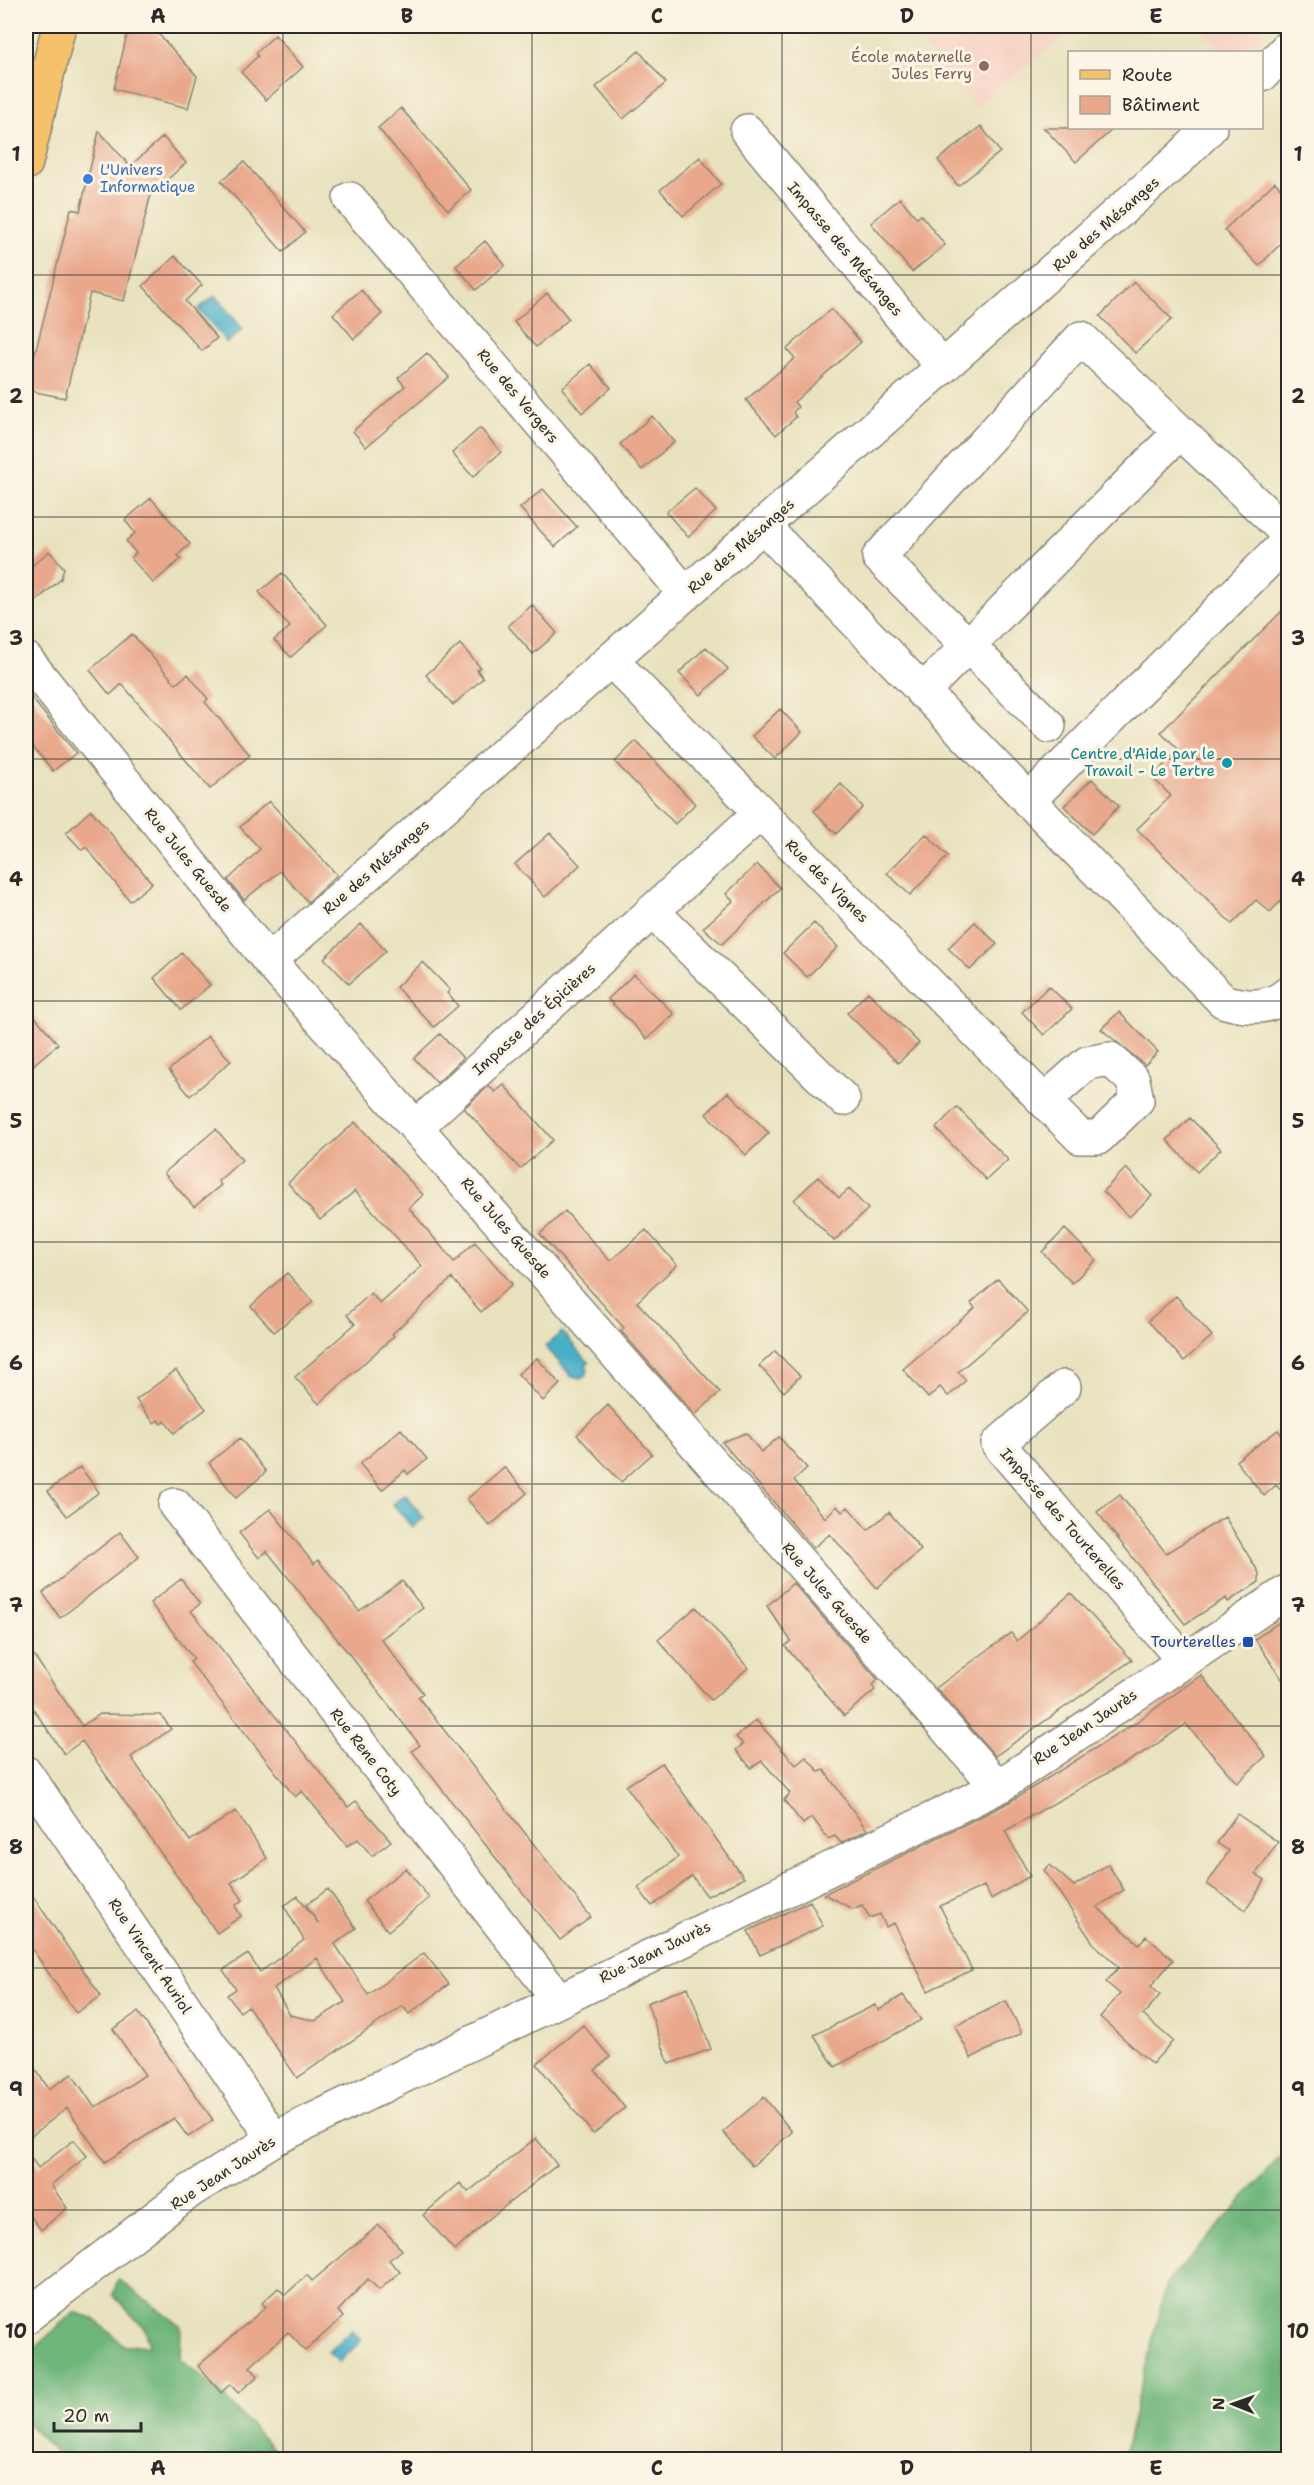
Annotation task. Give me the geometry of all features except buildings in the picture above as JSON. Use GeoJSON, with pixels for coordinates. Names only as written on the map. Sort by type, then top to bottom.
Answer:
{"type":"FeatureCollection","features":[{"type":"Feature","properties":{"kind":"main road"},"geometry":{"type":"LineString","coordinates":[[26,163],[59,26]]}},
{"type":"Feature","properties":{"kind":"street"},"geometry":{"type":"LineString","coordinates":[[1263,74],[1288,47]]}},
{"type":"Feature","properties":{"kind":"street","name":"Rue des Mésanges"},"geometry":{"type":"LineString","coordinates":[[269,961],[1180,158],[1209,129]]}},
{"type":"Feature","properties":{"kind":"street","name":"Impasse des Mésanges"},"geometry":{"type":"LineString","coordinates":[[747,131],[943,367]]}},
{"type":"Feature","properties":{"kind":"street","name":"Rue des Vergers"},"geometry":{"type":"LineString","coordinates":[[350,199],[686,594]]}},
{"type":"Feature","properties":{"kind":"street"},"geometry":{"type":"LineString","coordinates":[[1049,726],[879,557],[1082,338],[1288,534]]}},
{"type":"Feature","properties":{"kind":"street"},"geometry":{"type":"LineString","coordinates":[[922,692],[1180,432]]}},
{"type":"Feature","properties":{"kind":"street"},"geometry":{"type":"LineString","coordinates":[[763,526],[1223,1001],[1245,1008],[1279,1001],[1288,993]]}},
{"type":"Feature","properties":{"kind":"street"},"geometry":{"type":"LineString","coordinates":[[1028,801],[1288,541]]}},
{"type":"Feature","properties":{"kind":"street","name":"Rue Jules Guesde"},"geometry":{"type":"LineString","coordinates":[[26,659],[269,961],[998,1787]]}},
{"type":"Feature","properties":{"kind":"street","name":"Rue des Vignes"},"geometry":{"type":"LineString","coordinates":[[611,660],[1044,1101]]}},
{"type":"Feature","properties":{"kind":"street","name":"Impasse des Épicières"},"geometry":{"type":"LineString","coordinates":[[417,1126],[760,813]]}},
{"type":"Feature","properties":{"kind":"street"},"geometry":{"type":"LineString","coordinates":[[652,911],[843,1099]]}},
{"type":"Feature","properties":{"kind":"street","name":"Impasse des Tourterelles"},"geometry":{"type":"LineString","coordinates":[[1064,1387],[998,1444],[1184,1661]]}},
{"type":"Feature","properties":{"kind":"street","name":"Rue Rene Coty"},"geometry":{"type":"LineString","coordinates":[[175,1505],[558,1999]]}},
{"type":"Feature","properties":{"kind":"street","name":"Rue Jean Jaurès"},"geometry":{"type":"LineString","coordinates":[[26,2317],[190,2191],[274,2139],[998,1787],[1288,1591]]}},
{"type":"Feature","properties":{"kind":"street","name":"Rue Vincent Auriol"},"geometry":{"type":"LineString","coordinates":[[26,1773],[274,2139]]}},
{"type":"Feature","properties":{"kind":"shaded area","name":"École maternelle Jules Ferry"},"geometry":{"type":"Polygon","coordinates":[[[908,26],[1077,26],[975,107],[908,26]]]}},
{"type":"Feature","properties":{"kind":"shaded area"},"geometry":{"type":"Polygon","coordinates":[[[1198,26],[1259,26],[1265,33],[1245,51],[1220,51],[1198,26]]]}},
{"type":"Feature","properties":{"kind":"green space"},"geometry":{"type":"Polygon","coordinates":[[[1288,2149],[1288,2459],[1123,2459],[1166,2284],[1288,2149]]]}},
{"type":"Feature","properties":{"kind":"green space"},"geometry":{"type":"Polygon","coordinates":[[[118,2279],[181,2326],[180,2359],[221,2393],[282,2459],[62,2459],[26,2422],[26,2355],[75,2312],[94,2319],[125,2346],[149,2345],[146,2330],[113,2295],[118,2279]]]}},
{"type":"Feature","properties":{"kind":"water"},"geometry":{"type":"Polygon","coordinates":[[[215,296],[243,329],[227,343],[198,309],[215,296]]]}},
{"type":"Feature","properties":{"kind":"water"},"geometry":{"type":"Polygon","coordinates":[[[562,1332],[589,1363],[586,1365],[588,1371],[583,1378],[572,1377],[545,1346],[562,1332]]]}},
{"type":"Feature","properties":{"kind":"water"},"geometry":{"type":"Polygon","coordinates":[[[405,1494],[424,1518],[412,1527],[393,1504],[405,1494]]]}},
{"type":"Feature","properties":{"kind":"water"},"geometry":{"type":"Polygon","coordinates":[[[352,2330],[361,2341],[339,2362],[328,2352],[352,2330]]]}},
{"type":"Feature","properties":{"kind":"place","name":"École maternelle Jules Ferry"},"geometry":{"type":"Point","coordinates":[984,66]}},
{"type":"Feature","properties":{"kind":"place","name":"L'Univers Informatique"},"geometry":{"type":"Point","coordinates":[88,179]}},
{"type":"Feature","properties":{"kind":"place","name":"Centre d'Aide par le Travail - Le Tertre"},"geometry":{"type":"Point","coordinates":[1227,763]}},
{"type":"Feature","properties":{"kind":"place","name":"Tourterelles"},"geometry":{"type":"Point","coordinates":[1248,1642]}}]}
